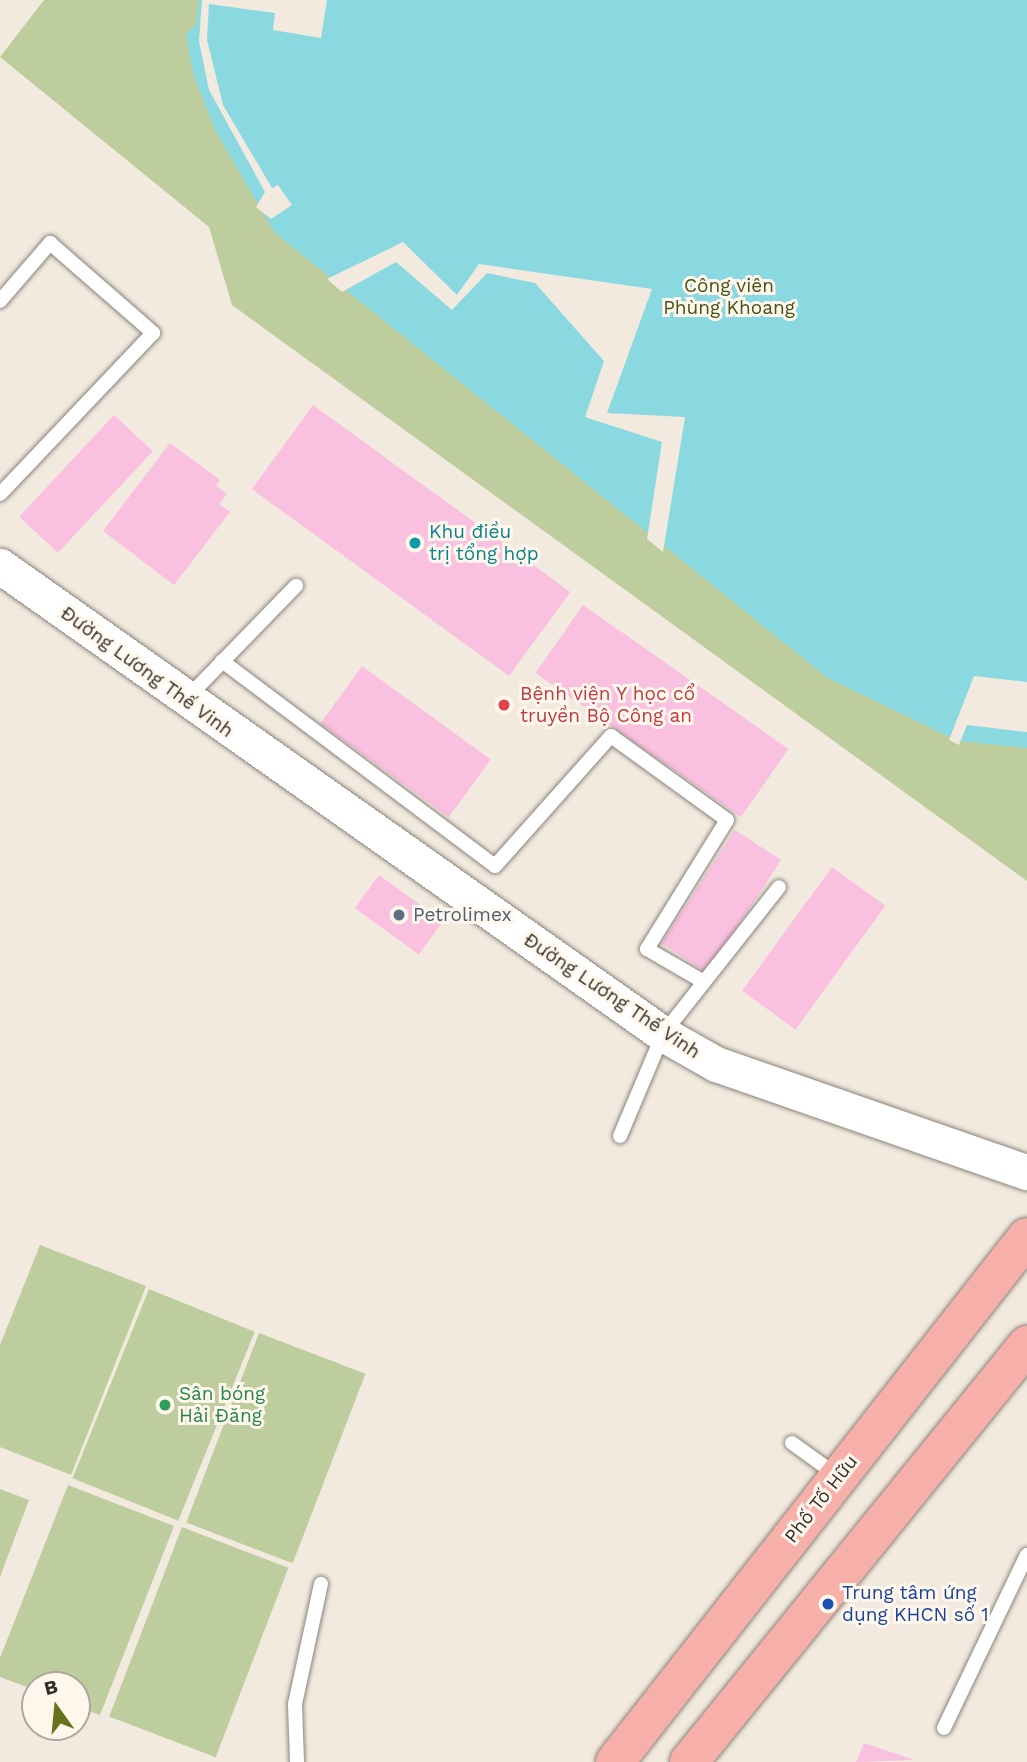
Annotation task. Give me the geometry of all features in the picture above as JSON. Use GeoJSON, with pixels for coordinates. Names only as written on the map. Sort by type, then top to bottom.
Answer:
{"type":"FeatureCollection","features":[{"type":"Feature","properties":{"kind":"main road","name":"Phố Tố Hữu"},"geometry":{"type":"LineString","coordinates":[[615,1762],[1027,1237]]}},
{"type":"Feature","properties":{"kind":"main road"},"geometry":{"type":"LineString","coordinates":[[689,1762],[1027,1345]]}},
{"type":"Feature","properties":{"kind":"street","name":"Đường Lương Thế Vinh"},"geometry":{"type":"LineString","coordinates":[[0,566],[185,700],[663,1034],[716,1064],[1027,1172]]}},
{"type":"Feature","properties":{"kind":"lane"},"geometry":{"type":"LineString","coordinates":[[0,301],[50,243],[153,333],[0,494]]}},
{"type":"Feature","properties":{"kind":"lane"},"geometry":{"type":"LineString","coordinates":[[185,700],[296,586]]}},
{"type":"Feature","properties":{"kind":"lane"},"geometry":{"type":"LineString","coordinates":[[222,661],[495,866],[611,736],[727,820],[647,949],[704,982]]}},
{"type":"Feature","properties":{"kind":"lane"},"geometry":{"type":"LineString","coordinates":[[620,1136],[663,1034],[779,887]]}},
{"type":"Feature","properties":{"kind":"lane"},"geometry":{"type":"LineString","coordinates":[[792,1443],[839,1477]]}},
{"type":"Feature","properties":{"kind":"lane"},"geometry":{"type":"LineString","coordinates":[[944,1728],[1027,1555]]}},
{"type":"Feature","properties":{"kind":"lane"},"geometry":{"type":"LineString","coordinates":[[297,1762],[295,1704],[321,1584]]}},
{"type":"Feature","properties":{"kind":"green space","name":"Công viên Phùng Khoang"},"geometry":{"type":"Polygon","coordinates":[[[44,0],[1027,0],[1027,881],[232,305],[209,227],[0,57],[44,0]]]}},
{"type":"Feature","properties":{"kind":"green space"},"geometry":{"type":"Polygon","coordinates":[[[40,1245],[146,1286],[71,1475],[0,1447],[0,1345],[40,1245]]]}},
{"type":"Feature","properties":{"kind":"green space","name":"Sân bóng Hải Đăng"},"geometry":{"type":"Polygon","coordinates":[[[149,1289],[255,1332],[178,1521],[73,1478],[149,1289]]]}},
{"type":"Feature","properties":{"kind":"green space","name":"Sân bóng Hải Đăng"},"geometry":{"type":"Polygon","coordinates":[[[259,1333],[365,1374],[293,1563],[186,1523],[259,1333]]]}},
{"type":"Feature","properties":{"kind":"green space"},"geometry":{"type":"Polygon","coordinates":[[[68,1485],[174,1526],[100,1715],[91,1712],[91,1671],[21,1671],[21,1685],[0,1677],[0,1658],[68,1485]]]}},
{"type":"Feature","properties":{"kind":"green space"},"geometry":{"type":"Polygon","coordinates":[[[0,1489],[29,1500],[0,1577],[0,1489]]]}},
{"type":"Feature","properties":{"kind":"green space"},"geometry":{"type":"Polygon","coordinates":[[[182,1527],[288,1568],[216,1757],[109,1717],[182,1527]]]}},
{"type":"Feature","properties":{"kind":"water","name":"Công viên Phùng Khoang"},"geometry":{"type":"Polygon","coordinates":[[[199,0],[1027,0],[1027,748],[958,741],[828,678],[275,233],[215,130],[193,73],[186,34],[196,24],[199,0]]]}},
{"type":"Feature","properties":{"kind":"pier"},"geometry":{"type":"Polygon","coordinates":[[[202,0],[327,0],[321,38],[273,30],[275,13],[209,4],[207,40],[223,105],[272,188],[278,185],[292,205],[271,219],[256,207],[265,192],[209,90],[199,41],[202,0]]]}},
{"type":"Feature","properties":{"kind":"pier"},"geometry":{"type":"Polygon","coordinates":[[[403,242],[457,295],[479,264],[652,289],[607,413],[685,417],[663,552],[647,539],[662,442],[585,417],[604,361],[535,283],[487,273],[452,310],[396,262],[342,292],[327,279],[403,242]]]}},
{"type":"Feature","properties":{"kind":"pier"},"geometry":{"type":"Polygon","coordinates":[[[974,676],[1027,682],[1027,732],[967,725],[959,745],[949,740],[974,676]]]}},
{"type":"Feature","properties":{"kind":"building","name":"Khu điều trị tổng hợp"},"geometry":{"type":"Polygon","coordinates":[[[313,405],[570,592],[509,676],[252,489],[313,405]]]}},
{"type":"Feature","properties":{"kind":"building"},"geometry":{"type":"Polygon","coordinates":[[[114,415],[153,451],[58,553],[19,517],[114,415]]]}},
{"type":"Feature","properties":{"kind":"building"},"geometry":{"type":"Polygon","coordinates":[[[170,443],[220,480],[216,486],[227,494],[219,504],[230,512],[174,585],[103,531],[170,443]]]}},
{"type":"Feature","properties":{"kind":"building"},"geometry":{"type":"Polygon","coordinates":[[[583,605],[789,749],[741,817],[535,673],[583,605]]]}},
{"type":"Feature","properties":{"kind":"building"},"geometry":{"type":"Polygon","coordinates":[[[362,666],[491,759],[449,817],[320,723],[362,666]]]}},
{"type":"Feature","properties":{"kind":"building"},"geometry":{"type":"Polygon","coordinates":[[[735,830],[781,860],[708,973],[661,943],[735,830]]]}},
{"type":"Feature","properties":{"kind":"building"},"geometry":{"type":"Polygon","coordinates":[[[832,867],[885,906],[795,1030],[742,991],[832,867]]]}},
{"type":"Feature","properties":{"kind":"building","name":"Petrolimex"},"geometry":{"type":"Polygon","coordinates":[[[379,875],[443,921],[419,955],[355,908],[379,875]]]}},
{"type":"Feature","properties":{"kind":"building"},"geometry":{"type":"Polygon","coordinates":[[[864,1743],[915,1760],[856,1762],[864,1743]]]}},
{"type":"Feature","properties":{"kind":"place","name":"Khu điều trị tổng hợp"},"geometry":{"type":"Point","coordinates":[415,543]}},
{"type":"Feature","properties":{"kind":"place","name":"Bệnh viện Y học cổ truyền Bộ Công an"},"geometry":{"type":"Point","coordinates":[504,705]}},
{"type":"Feature","properties":{"kind":"place","name":"Petrolimex"},"geometry":{"type":"Point","coordinates":[399,915]}},
{"type":"Feature","properties":{"kind":"place","name":"Sân bóng Hải Đăng"},"geometry":{"type":"Point","coordinates":[165,1405]}},
{"type":"Feature","properties":{"kind":"place","name":"Trung tâm ứng dụng KHCN số 1"},"geometry":{"type":"Point","coordinates":[828,1604]}}]}
